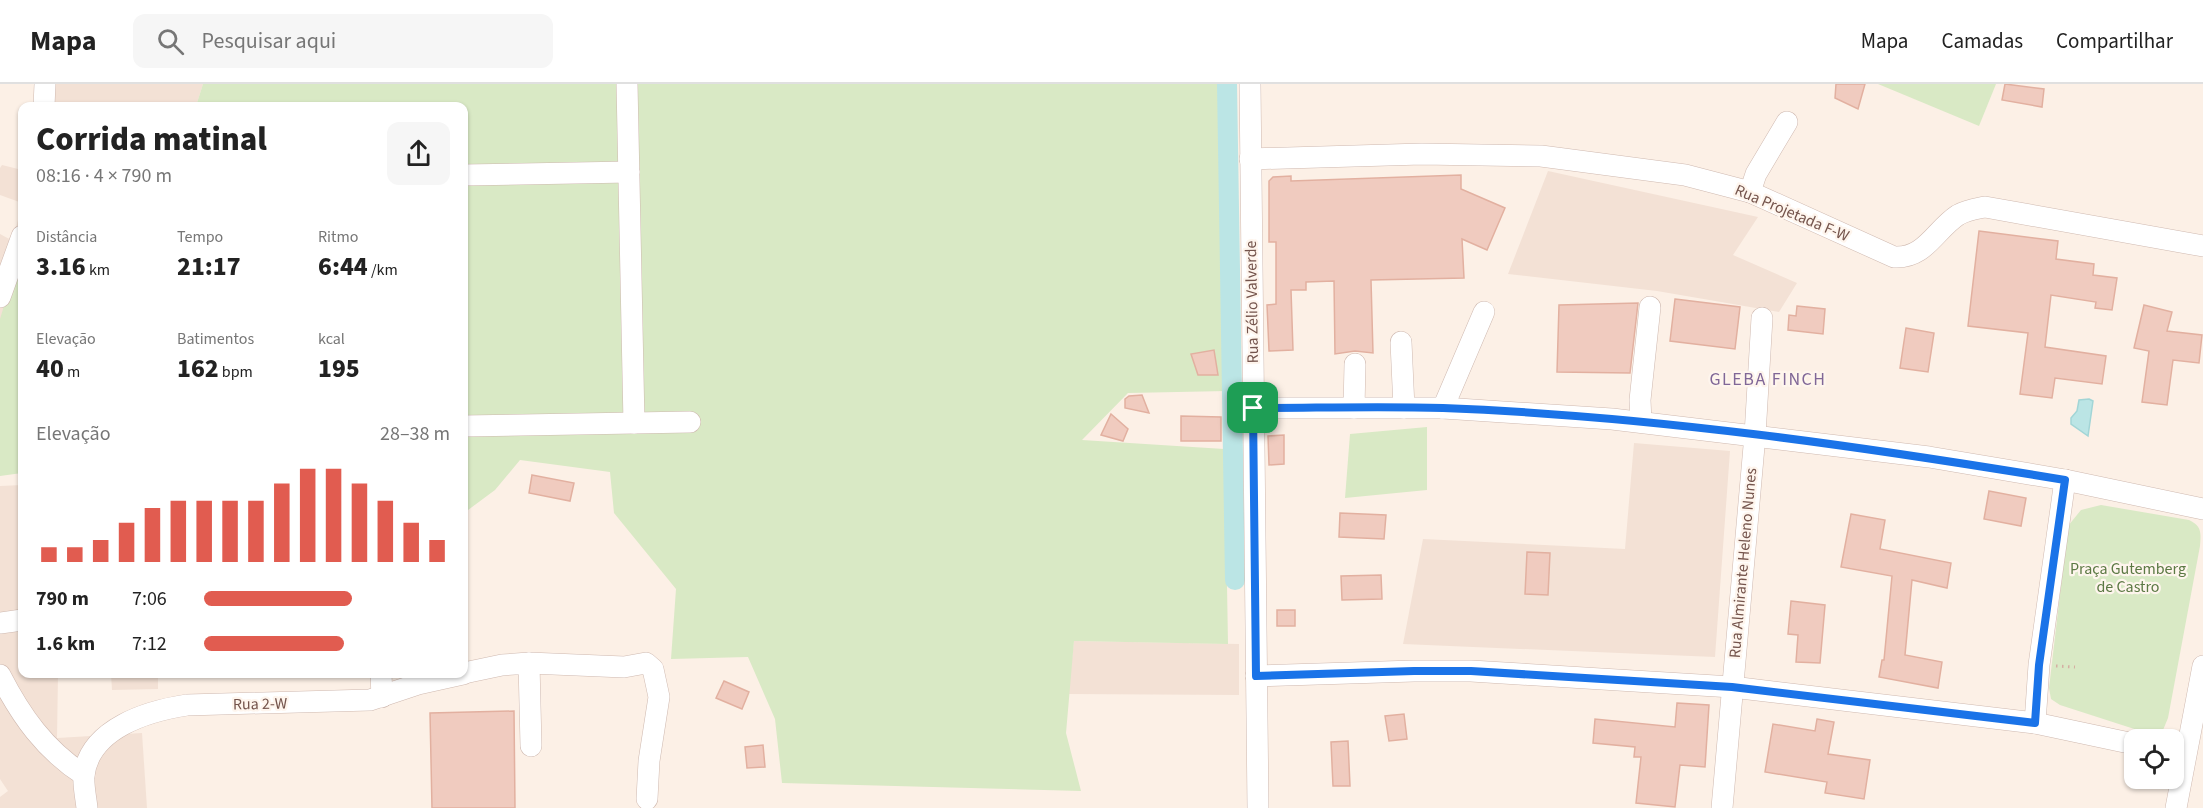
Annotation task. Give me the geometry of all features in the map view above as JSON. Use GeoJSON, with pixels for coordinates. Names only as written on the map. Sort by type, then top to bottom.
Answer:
{"type":"FeatureCollection","features":[{"type":"Feature","properties":{"kind":"street"},"geometry":{"type":"LineString","coordinates":[[44,102],[45,84]]}},
{"type":"Feature","properties":{"kind":"street"},"geometry":{"type":"LineString","coordinates":[[627,84],[634,423]]}},
{"type":"Feature","properties":{"kind":"street","name":"Rua Zélio Valverde"},"geometry":{"type":"LineString","coordinates":[[1250,84],[1258,808]]}},
{"type":"Feature","properties":{"kind":"street"},"geometry":{"type":"LineString","coordinates":[[1750,192],[1756,174],[1787,122]]}},
{"type":"Feature","properties":{"kind":"street","name":"Rua Projetada F-W"},"geometry":{"type":"LineString","coordinates":[[1250,159],[1422,154],[1541,156],[1684,175],[1750,192],[1894,257],[1905,258],[1919,252],[1956,216],[1985,207],[2203,246]]}},
{"type":"Feature","properties":{"kind":"street"},"geometry":{"type":"LineString","coordinates":[[468,175],[629,172]]}},
{"type":"Feature","properties":{"kind":"street"},"geometry":{"type":"LineString","coordinates":[[0,297],[18,247]]}},
{"type":"Feature","properties":{"kind":"street"},"geometry":{"type":"LineString","coordinates":[[1641,422],[1640,400],[1650,307]]}},
{"type":"Feature","properties":{"kind":"street"},"geometry":{"type":"LineString","coordinates":[[1443,408],[1484,312]]}},
{"type":"Feature","properties":{"kind":"street","name":"Rua Almirante Heleno Nunes"},"geometry":{"type":"LineString","coordinates":[[1722,808],[1755,435],[1762,318]]}},
{"type":"Feature","properties":{"kind":"street"},"geometry":{"type":"LineString","coordinates":[[1401,342],[1404,408]]}},
{"type":"Feature","properties":{"kind":"street"},"geometry":{"type":"LineString","coordinates":[[1354,408],[1355,364]]}},
{"type":"Feature","properties":{"kind":"street"},"geometry":{"type":"LineString","coordinates":[[1253,408],[1443,408],[1641,422],[1929,457],[2065,480],[2203,509]]}},
{"type":"Feature","properties":{"kind":"street"},"geometry":{"type":"LineString","coordinates":[[468,426],[690,422]]}},
{"type":"Feature","properties":{"kind":"street"},"geometry":{"type":"LineString","coordinates":[[2035,723],[2039,665],[2065,480]]}},
{"type":"Feature","properties":{"kind":"street"},"geometry":{"type":"LineString","coordinates":[[0,623],[18,621]]}},
{"type":"Feature","properties":{"kind":"street"},"geometry":{"type":"LineString","coordinates":[[529,663],[531,746]]}},
{"type":"Feature","properties":{"kind":"street","name":"Rua 2-W"},"geometry":{"type":"LineString","coordinates":[[468,673],[502,665],[529,663],[624,667],[646,663],[653,669],[659,696],[647,799]]}},
{"type":"Feature","properties":{"kind":"street"},"geometry":{"type":"LineString","coordinates":[[2176,808],[2188,756],[2203,666]]}},
{"type":"Feature","properties":{"kind":"street"},"geometry":{"type":"LineString","coordinates":[[1256,676],[1471,671],[1732,687],[2035,723],[2124,742]]}},
{"type":"Feature","properties":{"kind":"street"},"geometry":{"type":"LineString","coordinates":[[0,675],[34,732],[61,758],[84,775],[87,808]]}},
{"type":"Feature","properties":{"kind":"street"},"geometry":{"type":"LineString","coordinates":[[381,678],[382,697]]}},
{"type":"Feature","properties":{"kind":"street","name":"Rua 2-W"},"geometry":{"type":"LineString","coordinates":[[84,775],[91,754],[98,743],[118,728],[139,717],[163,709],[187,705],[352,702],[382,697],[418,684],[445,678]]}},
{"type":"Feature","properties":{"kind":"shaded area"},"geometry":{"type":"Polygon","coordinates":[[[41,84],[203,84],[197,102],[39,102],[41,84]]]}},
{"type":"Feature","properties":{"kind":"shaded area"},"geometry":{"type":"Polygon","coordinates":[[[2,165],[18,169],[18,202],[0,195],[2,165]]]}},
{"type":"Feature","properties":{"kind":"shaded area"},"geometry":{"type":"Polygon","coordinates":[[[1548,171],[1758,217],[1733,255],[1797,283],[1779,312],[1657,291],[1508,274],[1548,171]]]}},
{"type":"Feature","properties":{"kind":"shaded area"},"geometry":{"type":"Polygon","coordinates":[[[18,220],[18,267],[0,324],[0,234],[13,241],[18,220]]]}},
{"type":"Feature","properties":{"kind":"shaded area"},"geometry":{"type":"Polygon","coordinates":[[[1634,443],[1730,451],[1715,657],[1403,644],[1423,539],[1625,549],[1634,443]]]}},
{"type":"Feature","properties":{"kind":"shaded area"},"geometry":{"type":"Polygon","coordinates":[[[18,485],[18,678],[58,678],[57,738],[142,733],[147,808],[0,808],[0,797],[8,791],[0,779],[0,486],[18,485]]]}},
{"type":"Feature","properties":{"kind":"shaded area"},"geometry":{"type":"Polygon","coordinates":[[[1074,641],[1239,644],[1239,695],[1068,694],[1074,641]]]}},
{"type":"Feature","properties":{"kind":"shaded area"},"geometry":{"type":"Polygon","coordinates":[[[111,678],[158,678],[158,689],[112,690],[111,678]]]}},
{"type":"Feature","properties":{"kind":"green space"},"geometry":{"type":"Polygon","coordinates":[[[203,84],[1220,84],[1227,391],[1128,393],[1082,440],[1240,450],[1243,584],[1227,585],[1228,644],[1074,641],[1066,733],[1081,791],[782,783],[775,719],[748,657],[671,659],[676,589],[614,513],[610,472],[520,460],[495,490],[468,510],[468,102],[197,102],[203,84]]]}},
{"type":"Feature","properties":{"kind":"green space"},"geometry":{"type":"Polygon","coordinates":[[[1878,84],[1996,84],[1979,126],[1878,84]]]}},
{"type":"Feature","properties":{"kind":"green space"},"geometry":{"type":"Polygon","coordinates":[[[18,275],[18,474],[0,476],[0,319],[10,286],[18,275]]]}},
{"type":"Feature","properties":{"kind":"green space"},"geometry":{"type":"Polygon","coordinates":[[[1427,427],[1427,490],[1345,498],[1350,434],[1427,427]]]}},
{"type":"Feature","properties":{"kind":"green space","name":"Praça Gutemberg de Castro"},"geometry":{"type":"Polygon","coordinates":[[[2101,505],[2189,520],[2200,530],[2200,546],[2168,718],[2163,729],[2134,729],[2060,705],[2051,699],[2049,688],[2068,526],[2081,510],[2101,505]]]}},
{"type":"Feature","properties":{"kind":"water"},"geometry":{"type":"Polygon","coordinates":[[[2079,400],[2093,401],[2088,436],[2071,424],[2071,418],[2077,411],[2079,400]]]}},
{"type":"Feature","properties":{"kind":"building"},"geometry":{"type":"Polygon","coordinates":[[[1836,84],[1865,84],[1858,109],[1835,98],[1836,84]]]}},
{"type":"Feature","properties":{"kind":"building"},"geometry":{"type":"Polygon","coordinates":[[[2005,84],[2044,89],[2042,107],[2002,100],[2005,84]]]}},
{"type":"Feature","properties":{"kind":"building"},"geometry":{"type":"Polygon","coordinates":[[[1461,175],[1461,189],[1505,208],[1487,250],[1462,239],[1464,278],[1371,280],[1373,353],[1355,351],[1335,354],[1334,281],[1306,282],[1306,290],[1291,290],[1293,350],[1269,351],[1267,305],[1276,304],[1276,242],[1269,242],[1269,181],[1273,177],[1291,176],[1291,181],[1461,175]]]}},
{"type":"Feature","properties":{"kind":"building"},"geometry":{"type":"Polygon","coordinates":[[[1979,231],[2058,241],[2056,259],[2094,264],[2093,275],[2117,278],[2112,310],[2095,308],[2096,302],[2051,295],[2045,347],[2106,356],[2102,384],[2055,378],[2052,398],[2020,394],[2028,333],[1968,326],[1979,231]]]}},
{"type":"Feature","properties":{"kind":"building"},"geometry":{"type":"Polygon","coordinates":[[[1675,299],[1740,307],[1735,349],[1670,341],[1675,299]]]}},
{"type":"Feature","properties":{"kind":"building"},"geometry":{"type":"Polygon","coordinates":[[[1638,303],[1630,373],[1557,372],[1559,305],[1638,303]]]}},
{"type":"Feature","properties":{"kind":"building"},"geometry":{"type":"Polygon","coordinates":[[[2144,305],[2172,312],[2167,331],[2202,335],[2199,363],[2173,360],[2167,405],[2142,402],[2149,351],[2134,348],[2144,305]]]}},
{"type":"Feature","properties":{"kind":"building"},"geometry":{"type":"Polygon","coordinates":[[[1797,306],[1825,309],[1823,334],[1788,330],[1789,315],[1796,316],[1797,306]]]}},
{"type":"Feature","properties":{"kind":"building"},"geometry":{"type":"Polygon","coordinates":[[[1906,328],[1934,333],[1928,372],[1900,368],[1906,328]]]}},
{"type":"Feature","properties":{"kind":"building"},"geometry":{"type":"Polygon","coordinates":[[[1214,350],[1218,375],[1198,375],[1191,354],[1214,350]]]}},
{"type":"Feature","properties":{"kind":"building"},"geometry":{"type":"Polygon","coordinates":[[[1142,395],[1149,413],[1125,408],[1125,399],[1129,396],[1142,395]]]}},
{"type":"Feature","properties":{"kind":"building"},"geometry":{"type":"Polygon","coordinates":[[[1111,414],[1128,429],[1123,441],[1101,435],[1111,414]]]}},
{"type":"Feature","properties":{"kind":"building"},"geometry":{"type":"Polygon","coordinates":[[[1181,416],[1221,417],[1221,441],[1181,441],[1181,416]]]}},
{"type":"Feature","properties":{"kind":"building"},"geometry":{"type":"Polygon","coordinates":[[[1284,435],[1284,464],[1269,465],[1268,436],[1284,435]]]}},
{"type":"Feature","properties":{"kind":"building"},"geometry":{"type":"Polygon","coordinates":[[[532,475],[574,483],[570,501],[529,493],[532,475]]]}},
{"type":"Feature","properties":{"kind":"building"},"geometry":{"type":"Polygon","coordinates":[[[1989,491],[2026,498],[2021,526],[1984,519],[1989,491]]]}},
{"type":"Feature","properties":{"kind":"building"},"geometry":{"type":"Polygon","coordinates":[[[1340,513],[1386,515],[1384,539],[1339,537],[1340,513]]]}},
{"type":"Feature","properties":{"kind":"building"},"geometry":{"type":"Polygon","coordinates":[[[1851,514],[1885,520],[1880,549],[1951,563],[1947,588],[1912,580],[1905,655],[1942,662],[1938,688],[1879,677],[1882,660],[1884,660],[1892,576],[1841,567],[1851,514]]]}},
{"type":"Feature","properties":{"kind":"building"},"geometry":{"type":"Polygon","coordinates":[[[1527,552],[1550,553],[1548,595],[1525,594],[1527,552]]]}},
{"type":"Feature","properties":{"kind":"building"},"geometry":{"type":"Polygon","coordinates":[[[1381,575],[1382,599],[1342,600],[1341,576],[1381,575]]]}},
{"type":"Feature","properties":{"kind":"building"},"geometry":{"type":"Polygon","coordinates":[[[1791,601],[1825,605],[1820,663],[1796,662],[1798,635],[1788,634],[1791,601]]]}},
{"type":"Feature","properties":{"kind":"building"},"geometry":{"type":"Polygon","coordinates":[[[1277,610],[1295,610],[1295,626],[1277,626],[1277,610]]]}},
{"type":"Feature","properties":{"kind":"building"},"geometry":{"type":"Polygon","coordinates":[[[724,681],[749,692],[742,709],[716,698],[724,681]]]}},
{"type":"Feature","properties":{"kind":"building"},"geometry":{"type":"Polygon","coordinates":[[[1677,703],[1709,705],[1705,767],[1680,765],[1675,807],[1636,803],[1641,757],[1634,757],[1635,747],[1593,743],[1595,719],[1675,727],[1677,703]]]}},
{"type":"Feature","properties":{"kind":"building"},"geometry":{"type":"Polygon","coordinates":[[[514,711],[515,808],[432,808],[430,713],[514,711]]]}},
{"type":"Feature","properties":{"kind":"building"},"geometry":{"type":"Polygon","coordinates":[[[1404,714],[1407,739],[1389,741],[1385,716],[1404,714]]]}},
{"type":"Feature","properties":{"kind":"building"},"geometry":{"type":"Polygon","coordinates":[[[1817,719],[1834,722],[1828,754],[1870,760],[1864,799],[1825,793],[1827,782],[1765,772],[1773,724],[1815,731],[1817,719]]]}},
{"type":"Feature","properties":{"kind":"building"},"geometry":{"type":"Polygon","coordinates":[[[1348,741],[1350,786],[1333,786],[1331,742],[1348,741]]]}},
{"type":"Feature","properties":{"kind":"building"},"geometry":{"type":"Polygon","coordinates":[[[763,745],[765,767],[747,768],[745,747],[763,745]]]}},
{"type":"Feature","properties":{"kind":"waterway"},"geometry":{"type":"LineString","coordinates":[[1227,84],[1235,580]]}},
{"type":"Feature","properties":{"kind":"district","name":"GLEBA FINCH"},"geometry":{"type":"Point","coordinates":[1768,379]}},
{"type":"Feature","properties":{"kind":"route"},"geometry":{"type":"LineString","coordinates":[[1253,408],[1443,408],[1612,419],[1929,457],[2065,480],[2039,665],[2035,723],[1732,687],[1471,671],[1256,676],[1253,408]]}}]}
